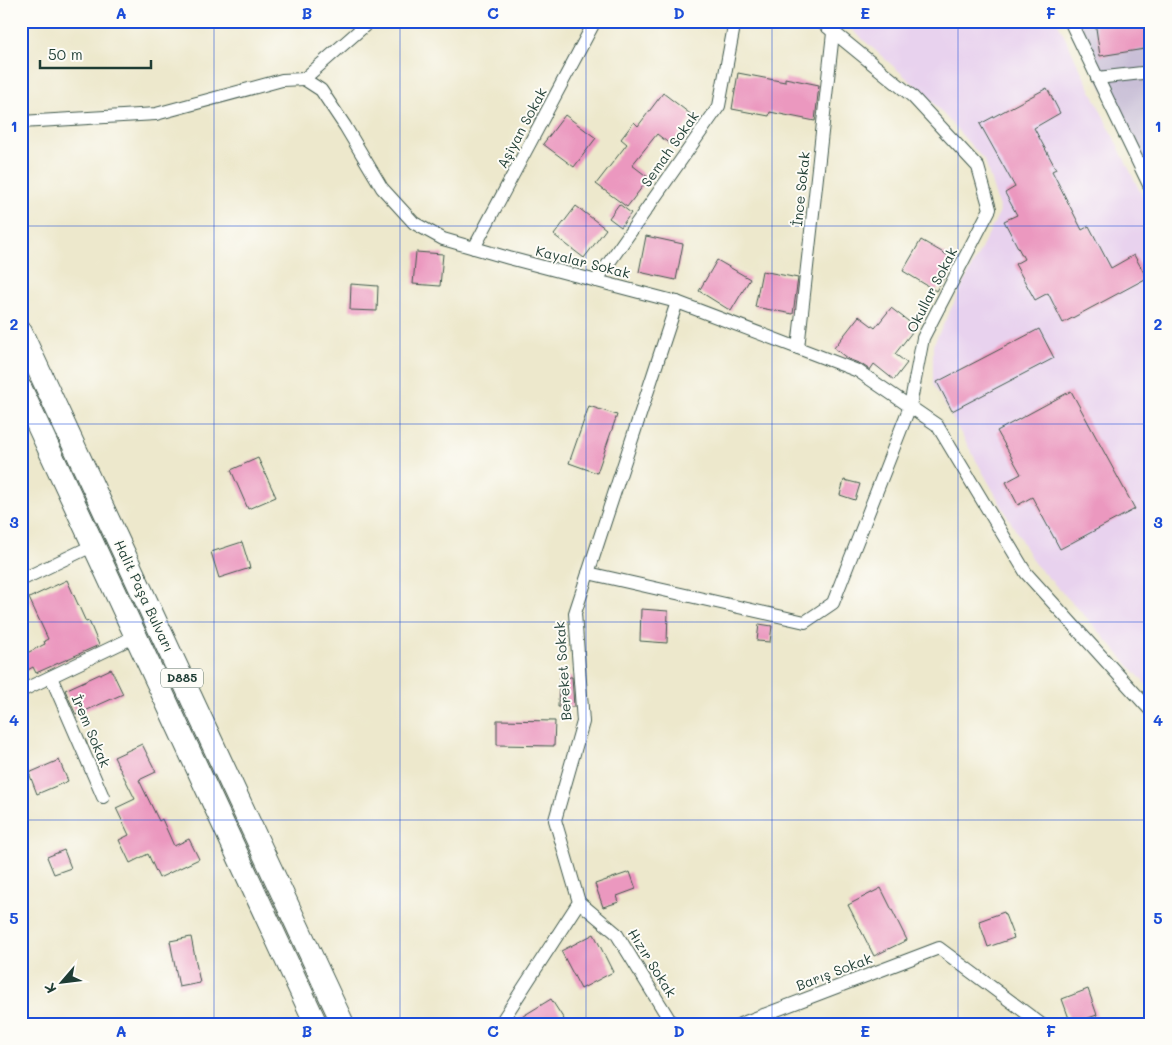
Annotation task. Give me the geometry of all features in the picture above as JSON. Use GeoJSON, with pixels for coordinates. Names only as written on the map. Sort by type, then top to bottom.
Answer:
{"type":"FeatureCollection","features":[{"type":"Feature","properties":{"kind":"highway","name":"Halit Paşa Bulvarı"},"geometry":{"type":"LineString","coordinates":[[21,332],[343,1024]]}},
{"type":"Feature","properties":{"kind":"highway","name":"Halit Paşa Bulvarı"},"geometry":{"type":"LineString","coordinates":[[21,388],[316,1024]]}},
{"type":"Feature","properties":{"kind":"street"},"geometry":{"type":"LineString","coordinates":[[21,122],[156,114],[282,80],[304,79],[370,21]]}},
{"type":"Feature","properties":{"kind":"street","name":"Aşiyan Sokak"},"geometry":{"type":"LineString","coordinates":[[474,248],[595,21]]}},
{"type":"Feature","properties":{"kind":"street","name":"Semah Sokak"},"geometry":{"type":"LineString","coordinates":[[596,281],[719,106],[735,21]]}},
{"type":"Feature","properties":{"kind":"street","name":"Okullar Sokak"},"geometry":{"type":"LineString","coordinates":[[588,573],[805,622],[833,604],[910,406],[923,338],[990,209],[978,167],[912,96],[820,21]]}},
{"type":"Feature","properties":{"kind":"street"},"geometry":{"type":"LineString","coordinates":[[1070,21],[1151,189]]}},
{"type":"Feature","properties":{"kind":"street","name":"İnce Sokak"},"geometry":{"type":"LineString","coordinates":[[798,348],[833,33]]}},
{"type":"Feature","properties":{"kind":"street"},"geometry":{"type":"LineString","coordinates":[[1097,78],[1151,72]]}},
{"type":"Feature","properties":{"kind":"street","name":"Kayalar Sokak"},"geometry":{"type":"LineString","coordinates":[[304,79],[321,90],[382,188],[414,223],[443,239],[677,302],[858,371],[910,406]]}},
{"type":"Feature","properties":{"kind":"street","name":"Bereket Sokak"},"geometry":{"type":"LineString","coordinates":[[580,902],[556,820],[583,722],[575,613],[677,302]]}},
{"type":"Feature","properties":{"kind":"street"},"geometry":{"type":"LineString","coordinates":[[910,406],[937,425],[1026,572],[1071,625],[1151,711]]}},
{"type":"Feature","properties":{"kind":"street"},"geometry":{"type":"LineString","coordinates":[[21,580],[94,545]]}},
{"type":"Feature","properties":{"kind":"street"},"geometry":{"type":"LineString","coordinates":[[21,691],[136,636]]}},
{"type":"Feature","properties":{"kind":"street","name":"İrem Sokak"},"geometry":{"type":"LineString","coordinates":[[51,677],[103,797]]}},
{"type":"Feature","properties":{"kind":"street"},"geometry":{"type":"LineString","coordinates":[[500,1024],[580,902]]}},
{"type":"Feature","properties":{"kind":"street","name":"Hızır Sokak"},"geometry":{"type":"LineString","coordinates":[[580,902],[616,933],[672,1024]]}},
{"type":"Feature","properties":{"kind":"street","name":"Barış Sokak"},"geometry":{"type":"LineString","coordinates":[[740,1024],[939,948],[1041,1024]]}},
{"type":"Feature","properties":{"kind":"shaded area"},"geometry":{"type":"Polygon","coordinates":[[[842,21],[1057,21],[1151,214],[1151,690],[1085,616],[1034,563],[933,384],[933,345],[1000,211],[985,161],[927,96],[842,21]]]}},
{"type":"Feature","properties":{"kind":"shaded area"},"geometry":{"type":"Polygon","coordinates":[[[1070,21],[1151,21],[1151,189],[1070,21]]]}},
{"type":"Feature","properties":{"kind":"building"},"geometry":{"type":"Polygon","coordinates":[[[1095,21],[1151,21],[1151,48],[1100,56],[1095,21]]]}},
{"type":"Feature","properties":{"kind":"building"},"geometry":{"type":"Polygon","coordinates":[[[738,73],[785,82],[785,78],[819,85],[815,121],[770,112],[769,116],[732,109],[738,73]]]}},
{"type":"Feature","properties":{"kind":"building"},"geometry":{"type":"Polygon","coordinates":[[[1047,88],[1060,113],[1034,128],[1056,169],[1052,171],[1082,230],[1089,226],[1111,268],[1134,255],[1147,278],[1063,323],[1048,293],[1035,300],[1015,264],[1024,259],[1004,221],[1017,215],[1005,193],[1015,187],[980,124],[1047,88]]]}},
{"type":"Feature","properties":{"kind":"building"},"geometry":{"type":"Polygon","coordinates":[[[663,93],[693,116],[671,145],[657,134],[632,165],[649,178],[627,207],[596,184],[627,144],[621,139],[634,122],[638,126],[663,93]]]}},
{"type":"Feature","properties":{"kind":"building"},"geometry":{"type":"Polygon","coordinates":[[[565,115],[596,138],[574,167],[543,144],[565,115]]]}},
{"type":"Feature","properties":{"kind":"building"},"geometry":{"type":"Polygon","coordinates":[[[619,204],[631,213],[621,227],[609,218],[619,204]]]}},
{"type":"Feature","properties":{"kind":"building"},"geometry":{"type":"Polygon","coordinates":[[[576,206],[606,229],[584,258],[554,235],[576,206]]]}},
{"type":"Feature","properties":{"kind":"building"},"geometry":{"type":"Polygon","coordinates":[[[646,236],[683,244],[676,280],[639,272],[646,236]]]}},
{"type":"Feature","properties":{"kind":"building"},"geometry":{"type":"Polygon","coordinates":[[[921,240],[954,259],[936,291],[903,271],[921,240]]]}},
{"type":"Feature","properties":{"kind":"building"},"geometry":{"type":"Polygon","coordinates":[[[416,252],[443,254],[440,286],[413,284],[416,252]]]}},
{"type":"Feature","properties":{"kind":"building"},"geometry":{"type":"Polygon","coordinates":[[[717,260],[750,279],[731,311],[699,291],[717,260]]]}},
{"type":"Feature","properties":{"kind":"building"},"geometry":{"type":"Polygon","coordinates":[[[762,271],[798,278],[793,314],[755,307],[762,271]]]}},
{"type":"Feature","properties":{"kind":"building"},"geometry":{"type":"Polygon","coordinates":[[[351,284],[378,286],[377,311],[350,310],[351,284]]]}},
{"type":"Feature","properties":{"kind":"building"},"geometry":{"type":"Polygon","coordinates":[[[891,308],[916,327],[895,354],[907,363],[894,380],[874,364],[870,370],[848,359],[834,348],[859,316],[875,328],[891,308]]]}},
{"type":"Feature","properties":{"kind":"building"},"geometry":{"type":"Polygon","coordinates":[[[1039,329],[1054,358],[952,411],[937,382],[1039,329]]]}},
{"type":"Feature","properties":{"kind":"building"},"geometry":{"type":"Polygon","coordinates":[[[1071,391],[1135,509],[1060,549],[1032,497],[1018,505],[1006,482],[1021,474],[997,431],[1071,391]]]}},
{"type":"Feature","properties":{"kind":"building"},"geometry":{"type":"Polygon","coordinates":[[[589,406],[617,415],[597,473],[569,463],[589,406]]]}},
{"type":"Feature","properties":{"kind":"building"},"geometry":{"type":"Polygon","coordinates":[[[258,458],[276,497],[248,509],[231,470],[258,458]]]}},
{"type":"Feature","properties":{"kind":"building"},"geometry":{"type":"Polygon","coordinates":[[[844,480],[860,484],[855,500],[840,495],[844,480]]]}},
{"type":"Feature","properties":{"kind":"building"},"geometry":{"type":"Polygon","coordinates":[[[242,542],[250,568],[219,578],[211,552],[242,542]]]}},
{"type":"Feature","properties":{"kind":"building"},"geometry":{"type":"Polygon","coordinates":[[[67,580],[86,622],[89,621],[99,645],[36,673],[33,667],[21,674],[21,656],[45,644],[44,641],[48,639],[29,598],[67,580]]]}},
{"type":"Feature","properties":{"kind":"building"},"geometry":{"type":"Polygon","coordinates":[[[641,609],[668,611],[667,643],[640,641],[641,609]]]}},
{"type":"Feature","properties":{"kind":"building"},"geometry":{"type":"Polygon","coordinates":[[[759,624],[772,626],[770,642],[757,641],[759,624]]]}},
{"type":"Feature","properties":{"kind":"building"},"geometry":{"type":"Polygon","coordinates":[[[111,669],[123,694],[76,715],[65,690],[111,669]]]}},
{"type":"Feature","properties":{"kind":"building"},"geometry":{"type":"Polygon","coordinates":[[[559,677],[572,677],[574,707],[558,707],[559,677]]]}},
{"type":"Feature","properties":{"kind":"building"},"geometry":{"type":"Polygon","coordinates":[[[497,720],[555,721],[554,746],[497,745],[497,720]]]}},
{"type":"Feature","properties":{"kind":"building"},"geometry":{"type":"Polygon","coordinates":[[[142,744],[156,772],[139,780],[159,821],[162,819],[174,846],[189,839],[199,859],[159,878],[148,854],[130,863],[119,840],[129,835],[116,808],[135,799],[114,757],[142,744]]]}},
{"type":"Feature","properties":{"kind":"building"},"geometry":{"type":"Polygon","coordinates":[[[59,760],[68,781],[37,794],[29,773],[59,760]]]}},
{"type":"Feature","properties":{"kind":"building"},"geometry":{"type":"Polygon","coordinates":[[[64,850],[71,868],[54,874],[47,857],[64,850]]]}},
{"type":"Feature","properties":{"kind":"building"},"geometry":{"type":"Polygon","coordinates":[[[630,872],[636,889],[617,896],[619,902],[603,907],[595,884],[630,872]]]}},
{"type":"Feature","properties":{"kind":"building"},"geometry":{"type":"Polygon","coordinates":[[[881,888],[907,940],[874,956],[848,905],[881,888]]]}},
{"type":"Feature","properties":{"kind":"building"},"geometry":{"type":"Polygon","coordinates":[[[1004,912],[1014,938],[988,947],[979,921],[1004,912]]]}},
{"type":"Feature","properties":{"kind":"building"},"geometry":{"type":"Polygon","coordinates":[[[594,934],[613,972],[581,989],[561,951],[594,934]]]}},
{"type":"Feature","properties":{"kind":"building"},"geometry":{"type":"Polygon","coordinates":[[[191,937],[200,983],[179,987],[170,941],[191,937]]]}},
{"type":"Feature","properties":{"kind":"building"},"geometry":{"type":"Polygon","coordinates":[[[1088,989],[1097,1015],[1071,1024],[1062,999],[1088,989]]]}},
{"type":"Feature","properties":{"kind":"building"},"geometry":{"type":"Polygon","coordinates":[[[551,999],[567,1024],[510,1024],[551,999]]]}}]}
